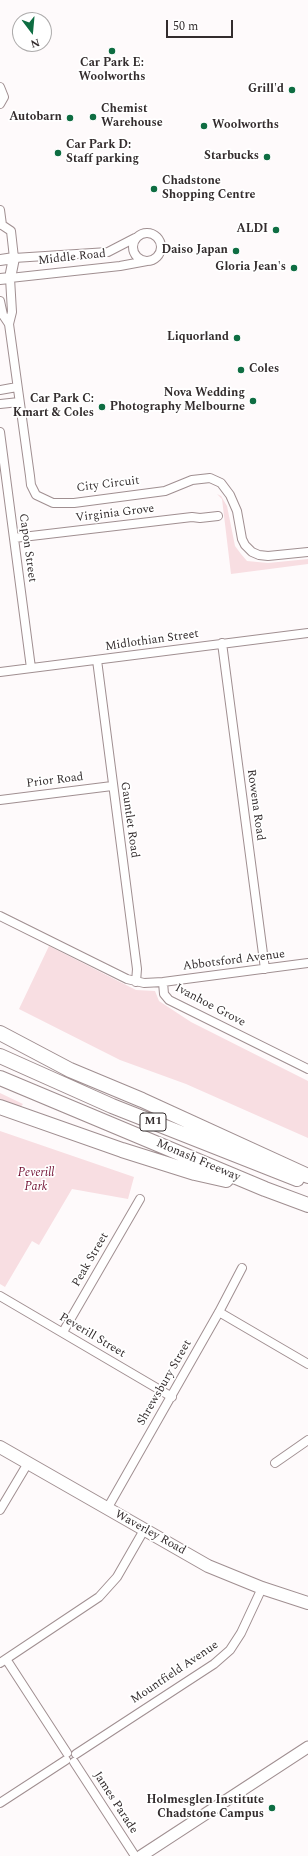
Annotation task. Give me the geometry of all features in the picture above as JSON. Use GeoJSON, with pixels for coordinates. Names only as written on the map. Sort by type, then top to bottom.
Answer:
{"type":"FeatureCollection","features":[{"type":"Feature","properties":{"kind":"highway"},"geometry":{"type":"LineString","coordinates":[[0,1033],[70,1070],[142,1100],[308,1176]]}},
{"type":"Feature","properties":{"kind":"highway","name":"Monash Freeway"},"geometry":{"type":"LineString","coordinates":[[0,1056],[112,1106],[219,1150],[308,1183]]}},
{"type":"Feature","properties":{"kind":"highway","name":"Monash Freeway"},"geometry":{"type":"LineString","coordinates":[[0,1078],[265,1189],[308,1205]]}},
{"type":"Feature","properties":{"kind":"highway"},"geometry":{"type":"LineString","coordinates":[[0,1107],[122,1150],[195,1173],[265,1189]]}},
{"type":"Feature","properties":{"kind":"main road","name":"Waverley Road"},"geometry":{"type":"LineString","coordinates":[[0,1447],[208,1566],[262,1588],[308,1603]]}},
{"type":"Feature","properties":{"kind":"main road"},"geometry":{"type":"LineString","coordinates":[[141,1856],[308,1747]]}},
{"type":"Feature","properties":{"kind":"street"},"geometry":{"type":"LineString","coordinates":[[0,87],[4,97],[0,104]]}},
{"type":"Feature","properties":{"kind":"street"},"geometry":{"type":"LineString","coordinates":[[0,210],[1,227]]}},
{"type":"Feature","properties":{"kind":"street","name":"City Circuit"},"geometry":{"type":"LineString","coordinates":[[1,227],[11,231],[14,258],[5,279],[12,312],[9,324],[31,485],[36,495],[53,503],[66,504],[170,490],[199,479],[210,478],[221,483],[227,490],[237,511],[242,539],[245,545],[252,552],[259,555],[268,556],[308,552]]}},
{"type":"Feature","properties":{"kind":"street"},"geometry":{"type":"LineString","coordinates":[[148,232],[154,234],[160,240],[162,245],[160,253],[154,259],[147,261],[141,260],[134,253],[133,248],[135,238],[142,233],[148,232]]}},
{"type":"Feature","properties":{"kind":"street","name":"Middle Road"},"geometry":{"type":"LineString","coordinates":[[0,260],[108,252],[135,238]]}},
{"type":"Feature","properties":{"kind":"street","name":"Middle Road"},"geometry":{"type":"LineString","coordinates":[[5,279],[120,266],[147,261]]}},
{"type":"Feature","properties":{"kind":"street","name":"City Circuit"},"geometry":{"type":"LineString","coordinates":[[0,301],[3,315],[9,324]]}},
{"type":"Feature","properties":{"kind":"street"},"geometry":{"type":"LineString","coordinates":[[0,390],[17,387]]}},
{"type":"Feature","properties":{"kind":"street"},"geometry":{"type":"LineString","coordinates":[[0,404],[19,402]]}},
{"type":"Feature","properties":{"kind":"street","name":"Capon Street"},"geometry":{"type":"LineString","coordinates":[[0,432],[31,668]]}},
{"type":"Feature","properties":{"kind":"street","name":"Virginia Grove"},"geometry":{"type":"LineString","coordinates":[[14,538],[192,517],[200,518],[218,516]]}},
{"type":"Feature","properties":{"kind":"street","name":"Midlothian Street"},"geometry":{"type":"LineString","coordinates":[[0,672],[308,633]]}},
{"type":"Feature","properties":{"kind":"street","name":"Rowena Road"},"geometry":{"type":"LineString","coordinates":[[222,643],[265,969]]}},
{"type":"Feature","properties":{"kind":"street","name":"Gauntlet Road"},"geometry":{"type":"LineString","coordinates":[[97,660],[112,786],[137,969],[136,982]]}},
{"type":"Feature","properties":{"kind":"street","name":"Prior Road"},"geometry":{"type":"LineString","coordinates":[[0,800],[112,786]]}},
{"type":"Feature","properties":{"kind":"street","name":"Ivanhoe Grove"},"geometry":{"type":"LineString","coordinates":[[0,916],[136,982],[151,984],[163,982],[164,994],[169,1000],[308,1069]]}},
{"type":"Feature","properties":{"kind":"street","name":"Abbotsford Avenue"},"geometry":{"type":"LineString","coordinates":[[163,982],[308,963]]}},
{"type":"Feature","properties":{"kind":"street","name":"Peak Street"},"geometry":{"type":"LineString","coordinates":[[63,1332],[140,1199]]}},
{"type":"Feature","properties":{"kind":"street","name":"Shrewsbury Street"},"geometry":{"type":"LineString","coordinates":[[107,1509],[172,1397],[242,1268]]}},
{"type":"Feature","properties":{"kind":"street","name":"Peverill Street"},"geometry":{"type":"LineString","coordinates":[[0,1296],[172,1397]]}},
{"type":"Feature","properties":{"kind":"street"},"geometry":{"type":"LineString","coordinates":[[219,1312],[308,1364]]}},
{"type":"Feature","properties":{"kind":"street"},"geometry":{"type":"LineString","coordinates":[[275,1463],[308,1440]]}},
{"type":"Feature","properties":{"kind":"street"},"geometry":{"type":"LineString","coordinates":[[0,1510],[28,1463]]}},
{"type":"Feature","properties":{"kind":"street"},"geometry":{"type":"LineString","coordinates":[[3,1661],[99,1597],[117,1577],[144,1530]]}},
{"type":"Feature","properties":{"kind":"street","name":"Mountfield Avenue"},"geometry":{"type":"LineString","coordinates":[[0,1803],[214,1664],[230,1650],[262,1588]]}},
{"type":"Feature","properties":{"kind":"street","name":"James Parade"},"geometry":{"type":"LineString","coordinates":[[3,1661],[71,1757],[135,1856]]}},
{"type":"Feature","properties":{"kind":"green space"},"geometry":{"type":"Polygon","coordinates":[[[217,494],[221,496],[227,506],[235,546],[247,561],[268,563],[308,559],[308,564],[231,574],[222,499],[217,494]]]}},
{"type":"Feature","properties":{"kind":"green space"},"geometry":{"type":"Polygon","coordinates":[[[49,946],[136,990],[155,991],[159,1001],[191,1022],[308,1081],[308,1138],[186,1084],[120,1060],[19,1009],[49,946]]]}},
{"type":"Feature","properties":{"kind":"green space"},"geometry":{"type":"Polygon","coordinates":[[[0,1093],[23,1104],[20,1108],[0,1101],[0,1093]]]}},
{"type":"Feature","properties":{"kind":"green space","name":"Peverill Park"},"geometry":{"type":"Polygon","coordinates":[[[0,1131],[134,1177],[128,1199],[72,1189],[39,1245],[32,1241],[5,1287],[0,1284],[0,1131]]]}},
{"type":"Feature","properties":{"kind":"place","name":"Car Park E: Woolworths"},"geometry":{"type":"Point","coordinates":[112,51]}},
{"type":"Feature","properties":{"kind":"place","name":"Grill'd"},"geometry":{"type":"Point","coordinates":[292,90]}},
{"type":"Feature","properties":{"kind":"place","name":"Chemist Warehouse"},"geometry":{"type":"Point","coordinates":[93,117]}},
{"type":"Feature","properties":{"kind":"place","name":"Autobarn"},"geometry":{"type":"Point","coordinates":[70,118]}},
{"type":"Feature","properties":{"kind":"place","name":"Woolworths"},"geometry":{"type":"Point","coordinates":[204,126]}},
{"type":"Feature","properties":{"kind":"place","name":"Car Park D: Staff parking"},"geometry":{"type":"Point","coordinates":[58,153]}},
{"type":"Feature","properties":{"kind":"place","name":"Starbucks"},"geometry":{"type":"Point","coordinates":[267,157]}},
{"type":"Feature","properties":{"kind":"place","name":"Chadstone Shopping Centre"},"geometry":{"type":"Point","coordinates":[154,189]}},
{"type":"Feature","properties":{"kind":"place","name":"ALDI"},"geometry":{"type":"Point","coordinates":[276,230]}},
{"type":"Feature","properties":{"kind":"place","name":"Daiso Japan"},"geometry":{"type":"Point","coordinates":[236,251]}},
{"type":"Feature","properties":{"kind":"place","name":"Gloria Jean's"},"geometry":{"type":"Point","coordinates":[294,268]}},
{"type":"Feature","properties":{"kind":"place","name":"Liquorland"},"geometry":{"type":"Point","coordinates":[237,338]}},
{"type":"Feature","properties":{"kind":"place","name":"Coles"},"geometry":{"type":"Point","coordinates":[241,370]}},
{"type":"Feature","properties":{"kind":"place","name":"Nova Wedding Photography Melbourne"},"geometry":{"type":"Point","coordinates":[253,401]}},
{"type":"Feature","properties":{"kind":"place","name":"Car Park C: Kmart & Coles"},"geometry":{"type":"Point","coordinates":[102,407]}},
{"type":"Feature","properties":{"kind":"place","name":"Holmesglen Institute Chadstone Campus"},"geometry":{"type":"Point","coordinates":[272,1808]}}]}
